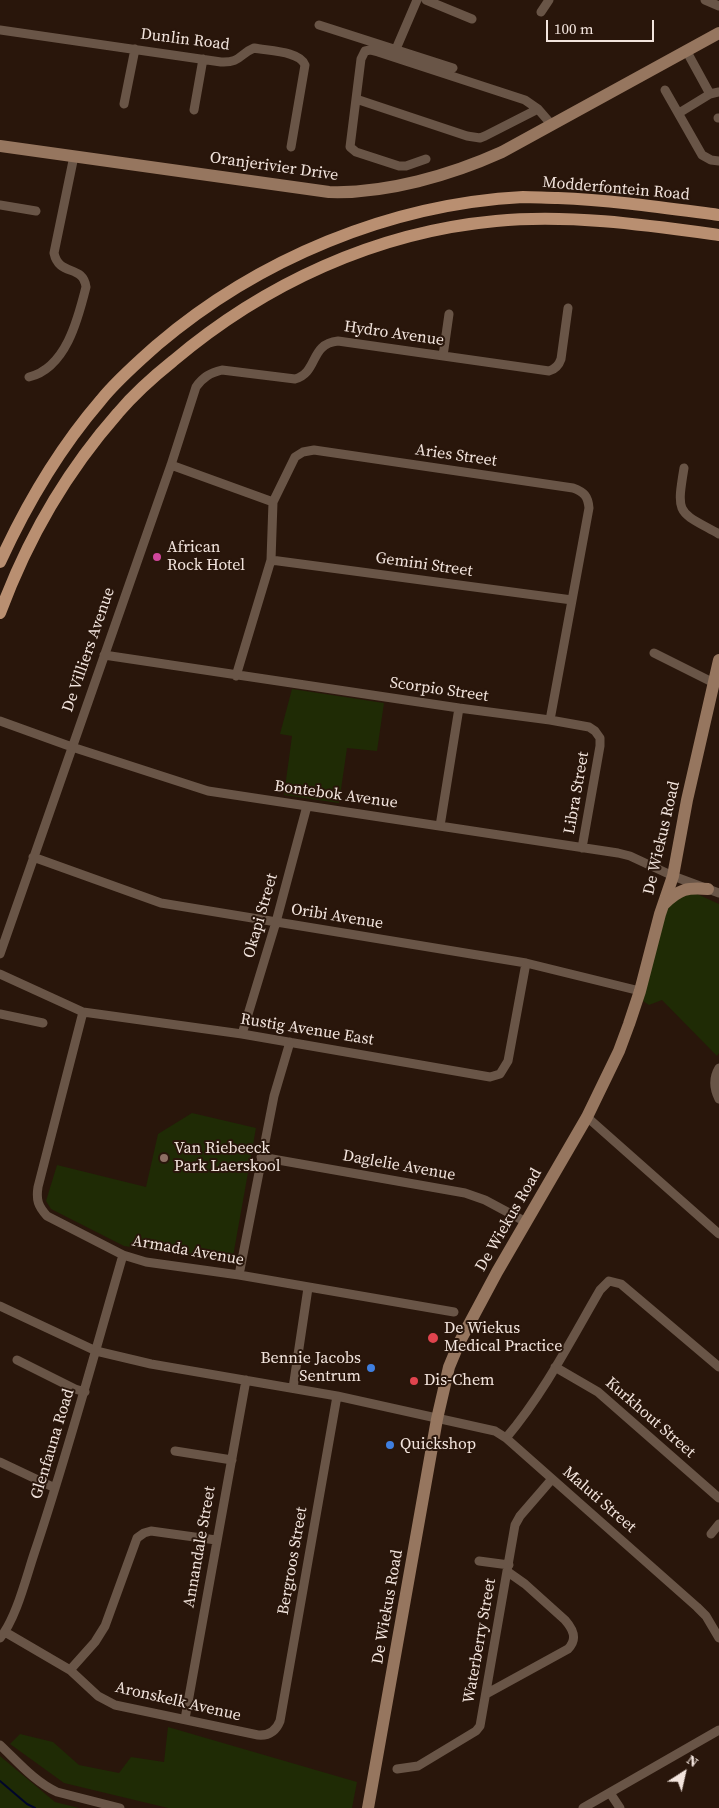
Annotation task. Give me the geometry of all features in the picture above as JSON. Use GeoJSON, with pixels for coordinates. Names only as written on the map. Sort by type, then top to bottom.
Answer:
{"type":"FeatureCollection","features":[{"type":"Feature","properties":{"kind":"main road","name":"Modderfontein Road"},"geometry":{"type":"LineString","coordinates":[[0,562],[20,519],[42,480],[71,436],[102,398],[134,365],[180,326],[230,291],[280,263],[345,235],[397,219],[477,202],[525,197],[591,199],[719,215]]}},
{"type":"Feature","properties":{"kind":"main road","name":"Modderfontein Road"},"geometry":{"type":"LineString","coordinates":[[0,613],[34,534],[87,452],[118,413],[150,380],[196,342],[247,306],[279,287],[329,264],[407,236],[451,227],[497,221],[589,220],[719,235]]}},
{"type":"Feature","properties":{"kind":"street"},"geometry":{"type":"LineString","coordinates":[[396,50],[417,0]]}},
{"type":"Feature","properties":{"kind":"street"},"geometry":{"type":"LineString","coordinates":[[426,0],[472,19]]}},
{"type":"Feature","properties":{"kind":"street"},"geometry":{"type":"LineString","coordinates":[[541,12],[549,0]]}},
{"type":"Feature","properties":{"kind":"street"},"geometry":{"type":"LineString","coordinates":[[705,0],[719,6]]}},
{"type":"Feature","properties":{"kind":"street"},"geometry":{"type":"LineString","coordinates":[[319,25],[453,68]]}},
{"type":"Feature","properties":{"kind":"street","name":"Dunlin Road"},"geometry":{"type":"LineString","coordinates":[[0,30],[230,62],[238,60],[254,48],[295,55],[304,60],[305,70],[291,147]]}},
{"type":"Feature","properties":{"kind":"street","name":"Oranjerivier Drive"},"geometry":{"type":"LineString","coordinates":[[0,146],[329,192],[352,192],[410,182],[476,164],[502,152],[719,33]]}},
{"type":"Feature","properties":{"kind":"street"},"geometry":{"type":"LineString","coordinates":[[124,104],[135,49]]}},
{"type":"Feature","properties":{"kind":"street"},"geometry":{"type":"LineString","coordinates":[[426,159],[406,166],[399,166],[352,149],[350,143],[361,59],[365,51],[370,50],[525,100],[538,109],[552,124]]}},
{"type":"Feature","properties":{"kind":"street"},"geometry":{"type":"LineString","coordinates":[[679,113],[715,93],[687,52]]}},
{"type":"Feature","properties":{"kind":"street"},"geometry":{"type":"LineString","coordinates":[[194,110],[203,59]]}},
{"type":"Feature","properties":{"kind":"street"},"geometry":{"type":"LineString","coordinates":[[665,90],[702,155],[711,160],[719,161]]}},
{"type":"Feature","properties":{"kind":"street"},"geometry":{"type":"LineString","coordinates":[[356,99],[467,136],[480,138],[538,109]]}},
{"type":"Feature","properties":{"kind":"street"},"geometry":{"type":"LineString","coordinates":[[29,377],[43,371],[64,348],[70,337],[86,286],[85,279],[81,274],[60,266],[54,253],[74,156]]}},
{"type":"Feature","properties":{"kind":"street"},"geometry":{"type":"LineString","coordinates":[[0,205],[36,211]]}},
{"type":"Feature","properties":{"kind":"street","name":"Hydro Avenue"},"geometry":{"type":"LineString","coordinates":[[222,370],[295,379],[302,377],[307,372],[322,347],[328,342],[338,341],[553,370],[559,363],[568,308]]}},
{"type":"Feature","properties":{"kind":"street"},"geometry":{"type":"LineString","coordinates":[[443,356],[449,314]]}},
{"type":"Feature","properties":{"kind":"street","name":"De Villiers Avenue"},"geometry":{"type":"LineString","coordinates":[[0,954],[196,387],[202,378],[211,372],[222,370]]}},
{"type":"Feature","properties":{"kind":"street","name":"Aries Street"},"geometry":{"type":"LineString","coordinates":[[272,502],[295,457],[302,452],[314,450],[573,488],[585,494],[589,500],[589,508],[572,600]]}},
{"type":"Feature","properties":{"kind":"street"},"geometry":{"type":"LineString","coordinates":[[170,465],[272,502],[271,560],[236,676]]}},
{"type":"Feature","properties":{"kind":"street"},"geometry":{"type":"LineString","coordinates":[[684,468],[680,493],[682,511],[688,517],[719,534]]}},
{"type":"Feature","properties":{"kind":"street","name":"Gemini Street"},"geometry":{"type":"LineString","coordinates":[[271,560],[572,600]]}},
{"type":"Feature","properties":{"kind":"street"},"geometry":{"type":"LineString","coordinates":[[550,720],[572,600]]}},
{"type":"Feature","properties":{"kind":"street"},"geometry":{"type":"LineString","coordinates":[[654,653],[714,683]]}},
{"type":"Feature","properties":{"kind":"street","name":"Scorpio Street"},"geometry":{"type":"LineString","coordinates":[[104,655],[236,676],[550,720]]}},
{"type":"Feature","properties":{"kind":"street","name":"De Wiekus Road"},"geometry":{"type":"LineString","coordinates":[[368,1808],[449,1367],[473,1314],[587,1118],[619,1051],[640,991],[673,876],[687,800],[719,660]]}},
{"type":"Feature","properties":{"kind":"street"},"geometry":{"type":"LineString","coordinates":[[440,826],[459,708]]}},
{"type":"Feature","properties":{"kind":"street","name":"Libra Street"},"geometry":{"type":"LineString","coordinates":[[550,720],[589,727],[600,738],[582,848]]}},
{"type":"Feature","properties":{"kind":"street","name":"Bontebok Avenue"},"geometry":{"type":"LineString","coordinates":[[0,721],[72,747],[208,791],[618,853],[630,856],[673,876],[714,891]]}},
{"type":"Feature","properties":{"kind":"street","name":"Okapi Street"},"geometry":{"type":"LineString","coordinates":[[242,1034],[276,922],[307,806]]}},
{"type":"Feature","properties":{"kind":"street","name":"Oribi Avenue"},"geometry":{"type":"LineString","coordinates":[[33,857],[161,903],[526,963],[640,991]]}},
{"type":"Feature","properties":{"kind":"street"},"geometry":{"type":"LineString","coordinates":[[664,904],[681,890],[692,888],[714,891]]}},
{"type":"Feature","properties":{"kind":"street","name":"Rustig Avenue East"},"geometry":{"type":"LineString","coordinates":[[0,974],[83,1012],[242,1034],[490,1077],[503,1071],[508,1061],[526,963]]}},
{"type":"Feature","properties":{"kind":"street","name":"Armada Avenue"},"geometry":{"type":"LineString","coordinates":[[83,1012],[36,1199],[40,1208],[47,1216],[123,1256],[146,1262],[239,1275],[454,1312]]}},
{"type":"Feature","properties":{"kind":"street"},"geometry":{"type":"LineString","coordinates":[[0,1014],[42,1023]]}},
{"type":"Feature","properties":{"kind":"street"},"geometry":{"type":"LineString","coordinates":[[239,1275],[274,1096],[290,1042]]}},
{"type":"Feature","properties":{"kind":"street"},"geometry":{"type":"LineString","coordinates":[[719,1068],[715,1083],[715,1092],[719,1099]]}},
{"type":"Feature","properties":{"kind":"street"},"geometry":{"type":"LineString","coordinates":[[587,1118],[719,1234]]}},
{"type":"Feature","properties":{"kind":"street","name":"Daglelie Avenue"},"geometry":{"type":"LineString","coordinates":[[261,1157],[466,1193],[485,1200],[526,1222]]}},
{"type":"Feature","properties":{"kind":"street","name":"Glenfauna Road"},"geometry":{"type":"LineString","coordinates":[[2,1635],[19,1598],[55,1488],[123,1256]]}},
{"type":"Feature","properties":{"kind":"street"},"geometry":{"type":"LineString","coordinates":[[506,1438],[529,1409],[556,1367],[600,1290],[609,1281],[621,1284],[719,1368]]}},
{"type":"Feature","properties":{"kind":"street"},"geometry":{"type":"LineString","coordinates":[[293,1388],[308,1288]]}},
{"type":"Feature","properties":{"kind":"street","name":"Maluti Street"},"geometry":{"type":"LineString","coordinates":[[0,1306],[96,1351],[151,1364],[337,1396],[495,1431],[506,1438],[698,1607],[706,1616],[719,1638]]}},
{"type":"Feature","properties":{"kind":"street"},"geometry":{"type":"LineString","coordinates":[[17,1360],[84,1392]]}},
{"type":"Feature","properties":{"kind":"street","name":"Kurkhout Street"},"geometry":{"type":"LineString","coordinates":[[556,1367],[598,1392],[719,1498]]}},
{"type":"Feature","properties":{"kind":"street","name":"Annandale Street"},"geometry":{"type":"LineString","coordinates":[[185,1719],[246,1380]]}},
{"type":"Feature","properties":{"kind":"street","name":"Bergroos Street"},"geometry":{"type":"LineString","coordinates":[[275,1730],[280,1721],[337,1396]]}},
{"type":"Feature","properties":{"kind":"street"},"geometry":{"type":"LineString","coordinates":[[175,1451],[232,1460]]}},
{"type":"Feature","properties":{"kind":"street"},"geometry":{"type":"LineString","coordinates":[[0,1462],[55,1488]]}},
{"type":"Feature","properties":{"kind":"street","name":"Waterberry Street"},"geometry":{"type":"LineString","coordinates":[[397,1769],[418,1766],[476,1731],[482,1719],[515,1526],[520,1516],[552,1479]]}},
{"type":"Feature","properties":{"kind":"street"},"geometry":{"type":"LineString","coordinates":[[711,1534],[719,1524]]}},
{"type":"Feature","properties":{"kind":"street"},"geometry":{"type":"LineString","coordinates":[[70,1670],[95,1642],[106,1626],[137,1538],[140,1535],[152,1532],[216,1540]]}},
{"type":"Feature","properties":{"kind":"street"},"geometry":{"type":"LineString","coordinates":[[479,1561],[508,1569],[565,1620],[574,1634],[574,1640],[568,1649],[486,1694]]}},
{"type":"Feature","properties":{"kind":"street","name":"Aronskelk Avenue"},"geometry":{"type":"LineString","coordinates":[[2,1635],[70,1670],[98,1696],[115,1705],[264,1736],[275,1730]]}},
{"type":"Feature","properties":{"kind":"street"},"geometry":{"type":"LineString","coordinates":[[583,1808],[717,1734]]}},
{"type":"Feature","properties":{"kind":"street"},"geometry":{"type":"LineString","coordinates":[[0,1746],[32,1776],[48,1788],[120,1808]]}},
{"type":"Feature","properties":{"kind":"street"},"geometry":{"type":"LineString","coordinates":[[610,1793],[620,1808]]}},
{"type":"Feature","properties":{"kind":"green space"},"geometry":{"type":"Polygon","coordinates":[[[292,689],[384,703],[377,751],[347,748],[339,803],[284,795],[292,736],[280,734],[292,689]]]}},
{"type":"Feature","properties":{"kind":"green space"},"geometry":{"type":"Polygon","coordinates":[[[680,893],[697,894],[719,904],[719,1053],[717,1056],[662,1000],[649,1005],[643,1001],[667,905],[680,893]]]}},
{"type":"Feature","properties":{"kind":"green space"},"geometry":{"type":"Polygon","coordinates":[[[192,1113],[256,1128],[232,1262],[124,1246],[51,1209],[46,1201],[57,1165],[146,1187],[158,1134],[192,1113]]]}},
{"type":"Feature","properties":{"kind":"green space"},"geometry":{"type":"Polygon","coordinates":[[[168,1727],[357,1782],[352,1808],[168,1808],[64,1783],[10,1744],[20,1734],[53,1742],[79,1765],[119,1773],[131,1757],[164,1762],[168,1727]]]}},
{"type":"Feature","properties":{"kind":"green space"},"geometry":{"type":"Polygon","coordinates":[[[0,1756],[55,1802],[79,1808],[0,1808],[0,1756]]]}},
{"type":"Feature","properties":{"kind":"waterway"},"geometry":{"type":"LineString","coordinates":[[0,1781],[27,1804],[35,1808]]}},
{"type":"Feature","properties":{"kind":"place","name":"African Rock Hotel"},"geometry":{"type":"Point","coordinates":[157,557]}},
{"type":"Feature","properties":{"kind":"place","name":"Van Riebeeck Park Laerskool"},"geometry":{"type":"Point","coordinates":[164,1158]}},
{"type":"Feature","properties":{"kind":"place","name":"De Wiekus Medical Practice"},"geometry":{"type":"Point","coordinates":[433,1338]}},
{"type":"Feature","properties":{"kind":"place","name":"Bennie Jacobs Sentrum"},"geometry":{"type":"Point","coordinates":[371,1368]}},
{"type":"Feature","properties":{"kind":"place","name":"Dis-Chem"},"geometry":{"type":"Point","coordinates":[414,1381]}},
{"type":"Feature","properties":{"kind":"place","name":"Quickshop"},"geometry":{"type":"Point","coordinates":[390,1445]}}]}
